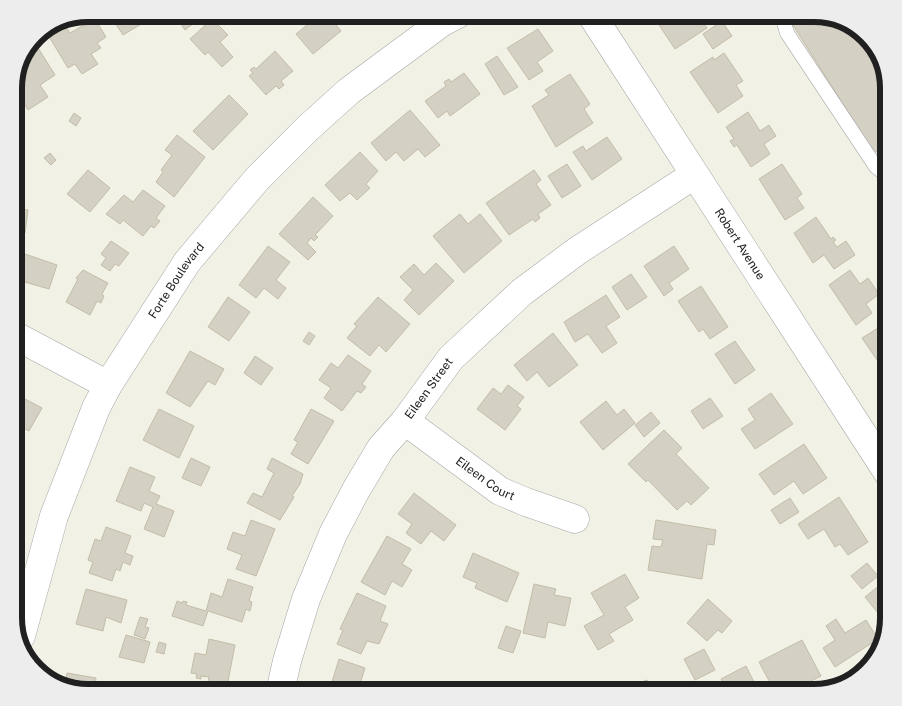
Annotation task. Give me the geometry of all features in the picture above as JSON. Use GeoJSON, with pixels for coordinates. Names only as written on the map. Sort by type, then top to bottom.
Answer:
{"type":"FeatureCollection","features":[{"type":"Feature","properties":{"kind":"street","name":"Forte Boulevard"},"geometry":{"type":"LineString","coordinates":[[24,626],[54,516],[108,385],[187,262],[257,179],[349,92],[443,22]]}},
{"type":"Feature","properties":{"kind":"street","name":"Robert Avenue"},"geometry":{"type":"LineString","coordinates":[[596,22],[880,461]]}},
{"type":"Feature","properties":{"kind":"street","name":"Eileen Street"},"geometry":{"type":"LineString","coordinates":[[282,684],[287,660],[306,599],[333,534],[381,448],[405,421],[450,358],[522,292],[577,251],[694,175]]}},
{"type":"Feature","properties":{"kind":"street"},"geometry":{"type":"LineString","coordinates":[[23,340],[108,385]]}},
{"type":"Feature","properties":{"kind":"street","name":"Eileen Court"},"geometry":{"type":"LineString","coordinates":[[405,421],[500,491],[526,502],[575,518]]}},
{"type":"Feature","properties":{"kind":"lane"},"geometry":{"type":"LineString","coordinates":[[784,22],[792,41],[876,167],[880,170]]}},
{"type":"Feature","properties":{"kind":"building"},"geometry":{"type":"Polygon","coordinates":[[[97,22],[106,37],[97,43],[101,48],[91,54],[98,64],[82,74],[75,64],[68,68],[49,36],[66,27],[70,33],[84,25],[82,23],[97,22]]]}},
{"type":"Feature","properties":{"kind":"building"},"geometry":{"type":"Polygon","coordinates":[[[114,22],[145,22],[123,35],[114,22]]]}},
{"type":"Feature","properties":{"kind":"building"},"geometry":{"type":"Polygon","coordinates":[[[184,22],[194,23],[185,30],[181,24],[184,22]]]}},
{"type":"Feature","properties":{"kind":"building"},"geometry":{"type":"Polygon","coordinates":[[[209,22],[215,22],[228,35],[220,42],[233,57],[222,67],[208,52],[205,55],[190,39],[209,22]]]}},
{"type":"Feature","properties":{"kind":"building"},"geometry":{"type":"Polygon","coordinates":[[[310,22],[334,22],[341,31],[313,54],[296,34],[310,22]]]}},
{"type":"Feature","properties":{"kind":"building"},"geometry":{"type":"Polygon","coordinates":[[[657,22],[703,22],[707,28],[675,49],[657,22]]]}},
{"type":"Feature","properties":{"kind":"building"},"geometry":{"type":"Polygon","coordinates":[[[723,22],[732,36],[713,49],[703,34],[723,22]]]}},
{"type":"Feature","properties":{"kind":"building"},"geometry":{"type":"Polygon","coordinates":[[[791,22],[813,22],[835,26],[846,31],[866,48],[874,63],[880,89],[880,149],[874,153],[791,22]]]}},
{"type":"Feature","properties":{"kind":"building"},"geometry":{"type":"Polygon","coordinates":[[[538,29],[553,51],[537,62],[543,71],[529,80],[507,48],[538,29]]]}},
{"type":"Feature","properties":{"kind":"building"},"geometry":{"type":"Polygon","coordinates":[[[37,47],[55,75],[40,85],[48,97],[28,110],[23,102],[23,84],[29,59],[37,47]]]}},
{"type":"Feature","properties":{"kind":"building"},"geometry":{"type":"Polygon","coordinates":[[[275,51],[293,71],[281,81],[284,85],[279,89],[276,86],[266,95],[249,76],[253,73],[250,70],[254,67],[256,69],[275,51]]]}},
{"type":"Feature","properties":{"kind":"building"},"geometry":{"type":"Polygon","coordinates":[[[724,53],[743,81],[736,85],[743,96],[718,113],[690,72],[713,57],[714,60],[724,53]]]}},
{"type":"Feature","properties":{"kind":"building"},"geometry":{"type":"Polygon","coordinates":[[[497,56],[518,87],[504,95],[485,64],[497,56]]]}},
{"type":"Feature","properties":{"kind":"building"},"geometry":{"type":"Polygon","coordinates":[[[464,73],[480,94],[450,116],[447,111],[438,118],[425,101],[446,86],[444,82],[449,79],[451,82],[464,73]]]}},
{"type":"Feature","properties":{"kind":"building"},"geometry":{"type":"Polygon","coordinates":[[[570,74],[590,104],[584,109],[593,123],[556,147],[532,106],[549,95],[545,90],[570,74]]]}},
{"type":"Feature","properties":{"kind":"building"},"geometry":{"type":"Polygon","coordinates":[[[229,95],[248,114],[213,150],[193,131],[229,95]]]}},
{"type":"Feature","properties":{"kind":"building"},"geometry":{"type":"Polygon","coordinates":[[[410,110],[440,145],[425,157],[418,149],[404,161],[396,152],[386,161],[371,143],[410,110]]]}},
{"type":"Feature","properties":{"kind":"building"},"geometry":{"type":"Polygon","coordinates":[[[748,112],[760,131],[769,125],[776,136],[764,144],[770,154],[751,167],[737,145],[734,147],[730,141],[734,139],[726,127],[748,112]]]}},
{"type":"Feature","properties":{"kind":"building"},"geometry":{"type":"Polygon","coordinates":[[[74,113],[81,118],[76,126],[69,121],[74,113]]]}},
{"type":"Feature","properties":{"kind":"building"},"geometry":{"type":"Polygon","coordinates":[[[177,135],[205,157],[174,197],[156,182],[163,172],[161,170],[172,155],[165,150],[177,135]]]}},
{"type":"Feature","properties":{"kind":"building"},"geometry":{"type":"Polygon","coordinates":[[[607,137],[622,159],[592,180],[573,152],[583,146],[586,151],[607,137]]]}},
{"type":"Feature","properties":{"kind":"building"},"geometry":{"type":"Polygon","coordinates":[[[360,152],[378,171],[366,184],[370,188],[357,200],[350,193],[340,201],[325,185],[360,152]]]}},
{"type":"Feature","properties":{"kind":"building"},"geometry":{"type":"Polygon","coordinates":[[[50,153],[56,160],[51,165],[44,158],[50,153]]]}},
{"type":"Feature","properties":{"kind":"building"},"geometry":{"type":"Polygon","coordinates":[[[567,164],[581,186],[562,198],[548,176],[567,164]]]}},
{"type":"Feature","properties":{"kind":"building"},"geometry":{"type":"Polygon","coordinates":[[[782,164],[802,194],[797,198],[804,208],[785,220],[759,179],[782,164]]]}},
{"type":"Feature","properties":{"kind":"building"},"geometry":{"type":"Polygon","coordinates":[[[88,170],[110,188],[90,212],[67,194],[88,170]]]}},
{"type":"Feature","properties":{"kind":"building"},"geometry":{"type":"Polygon","coordinates":[[[534,170],[541,180],[536,184],[551,205],[538,214],[540,218],[535,222],[533,219],[509,235],[486,203],[534,170]]]}},
{"type":"Feature","properties":{"kind":"building"},"geometry":{"type":"Polygon","coordinates":[[[143,190],[165,206],[156,218],[160,221],[154,228],[151,226],[143,236],[123,220],[120,224],[106,214],[124,195],[133,202],[143,190]]]}},
{"type":"Feature","properties":{"kind":"building"},"geometry":{"type":"Polygon","coordinates":[[[313,197],[333,216],[315,235],[318,237],[314,241],[311,238],[307,243],[316,252],[308,260],[279,234],[313,197]]]}},
{"type":"Feature","properties":{"kind":"building"},"geometry":{"type":"Polygon","coordinates":[[[23,209],[28,210],[25,233],[23,233],[23,209]]]}},
{"type":"Feature","properties":{"kind":"building"},"geometry":{"type":"Polygon","coordinates":[[[460,214],[468,224],[480,214],[502,241],[464,273],[433,236],[460,214]]]}},
{"type":"Feature","properties":{"kind":"building"},"geometry":{"type":"Polygon","coordinates":[[[816,217],[831,239],[833,237],[836,240],[833,242],[837,247],[846,241],[855,255],[834,269],[824,255],[813,263],[794,233],[816,217]]]}},
{"type":"Feature","properties":{"kind":"building"},"geometry":{"type":"Polygon","coordinates":[[[111,241],[129,253],[119,266],[115,264],[110,271],[101,265],[106,258],[101,254],[111,241]]]}},
{"type":"Feature","properties":{"kind":"building"},"geometry":{"type":"Polygon","coordinates":[[[268,246],[290,262],[276,280],[286,288],[278,299],[264,288],[256,298],[239,285],[268,246]]]}},
{"type":"Feature","properties":{"kind":"building"},"geometry":{"type":"Polygon","coordinates":[[[674,246],[689,269],[669,283],[673,289],[664,296],[644,266],[674,246]]]}},
{"type":"Feature","properties":{"kind":"building"},"geometry":{"type":"Polygon","coordinates":[[[23,253],[57,265],[49,289],[23,282],[23,253]]]}},
{"type":"Feature","properties":{"kind":"building"},"geometry":{"type":"Polygon","coordinates":[[[436,263],[454,281],[419,315],[404,300],[413,290],[400,277],[414,264],[424,275],[436,263]]]}},
{"type":"Feature","properties":{"kind":"building"},"geometry":{"type":"Polygon","coordinates":[[[83,270],[108,283],[102,294],[104,296],[101,303],[97,301],[90,315],[66,302],[78,279],[76,278],[83,270]]]}},
{"type":"Feature","properties":{"kind":"building"},"geometry":{"type":"Polygon","coordinates":[[[850,270],[860,284],[868,278],[879,294],[866,304],[872,313],[856,325],[829,285],[850,270]]]}},
{"type":"Feature","properties":{"kind":"building"},"geometry":{"type":"Polygon","coordinates":[[[631,274],[647,297],[627,310],[612,287],[631,274]]]}},
{"type":"Feature","properties":{"kind":"building"},"geometry":{"type":"Polygon","coordinates":[[[701,286],[728,327],[710,339],[703,329],[699,332],[678,301],[701,286]]]}},
{"type":"Feature","properties":{"kind":"building"},"geometry":{"type":"Polygon","coordinates":[[[606,295],[620,317],[606,326],[617,343],[602,353],[588,334],[575,342],[564,322],[606,295]]]}},
{"type":"Feature","properties":{"kind":"building"},"geometry":{"type":"Polygon","coordinates":[[[228,297],[250,312],[229,341],[208,327],[228,297]]]}},
{"type":"Feature","properties":{"kind":"building"},"geometry":{"type":"Polygon","coordinates":[[[378,297],[410,324],[386,352],[379,345],[370,356],[347,338],[357,326],[354,324],[378,297]]]}},
{"type":"Feature","properties":{"kind":"building"},"geometry":{"type":"Polygon","coordinates":[[[880,327],[880,364],[862,338],[880,327]]]}},
{"type":"Feature","properties":{"kind":"building"},"geometry":{"type":"Polygon","coordinates":[[[309,332],[315,336],[309,345],[303,341],[309,332]]]}},
{"type":"Feature","properties":{"kind":"building"},"geometry":{"type":"Polygon","coordinates":[[[553,333],[578,365],[549,387],[537,372],[527,381],[514,365],[553,333]]]}},
{"type":"Feature","properties":{"kind":"building"},"geometry":{"type":"Polygon","coordinates":[[[735,341],[755,370],[735,384],[715,354],[735,341]]]}},
{"type":"Feature","properties":{"kind":"building"},"geometry":{"type":"Polygon","coordinates":[[[190,351],[224,369],[215,385],[208,381],[190,407],[166,393],[190,351]]]}},
{"type":"Feature","properties":{"kind":"building"},"geometry":{"type":"Polygon","coordinates":[[[348,355],[371,371],[362,384],[366,387],[361,393],[357,391],[342,411],[324,398],[331,388],[319,380],[331,363],[338,368],[348,355]]]}},
{"type":"Feature","properties":{"kind":"building"},"geometry":{"type":"Polygon","coordinates":[[[255,356],[273,368],[261,385],[244,373],[255,356]]]}},
{"type":"Feature","properties":{"kind":"building"},"geometry":{"type":"Polygon","coordinates":[[[508,385],[524,397],[517,406],[521,409],[505,430],[477,409],[493,388],[501,394],[508,385]]]}},
{"type":"Feature","properties":{"kind":"building"},"geometry":{"type":"Polygon","coordinates":[[[771,393],[793,424],[755,449],[741,429],[755,420],[748,409],[771,393]]]}},
{"type":"Feature","properties":{"kind":"building"},"geometry":{"type":"Polygon","coordinates":[[[23,398],[42,408],[29,431],[23,428],[23,398]]]}},
{"type":"Feature","properties":{"kind":"building"},"geometry":{"type":"Polygon","coordinates":[[[710,398],[723,416],[703,429],[691,411],[710,398]]]}},
{"type":"Feature","properties":{"kind":"building"},"geometry":{"type":"Polygon","coordinates":[[[606,401],[617,415],[624,409],[635,423],[603,450],[580,422],[606,401]]]}},
{"type":"Feature","properties":{"kind":"building"},"geometry":{"type":"Polygon","coordinates":[[[159,409],[194,426],[179,458],[143,440],[159,409]]]}},
{"type":"Feature","properties":{"kind":"building"},"geometry":{"type":"Polygon","coordinates":[[[311,409],[334,421],[308,464],[291,454],[298,442],[294,440],[311,409]]]}},
{"type":"Feature","properties":{"kind":"building"},"geometry":{"type":"Polygon","coordinates":[[[651,412],[660,423],[644,437],[635,425],[651,412]]]}},
{"type":"Feature","properties":{"kind":"building"},"geometry":{"type":"Polygon","coordinates":[[[664,430],[682,448],[676,454],[709,488],[691,505],[687,501],[677,510],[648,480],[646,482],[628,464],[664,430]]]}},
{"type":"Feature","properties":{"kind":"building"},"geometry":{"type":"Polygon","coordinates":[[[804,444],[827,478],[803,494],[794,481],[774,495],[759,474],[804,444]]]}},
{"type":"Feature","properties":{"kind":"building"},"geometry":{"type":"Polygon","coordinates":[[[191,458],[210,467],[201,486],[182,478],[191,458]]]}},
{"type":"Feature","properties":{"kind":"building"},"geometry":{"type":"Polygon","coordinates":[[[272,458],[303,474],[300,484],[292,496],[294,497],[280,520],[247,503],[253,493],[262,497],[274,473],[267,469],[272,458]]]}},
{"type":"Feature","properties":{"kind":"building"},"geometry":{"type":"Polygon","coordinates":[[[130,467],[155,477],[149,491],[160,496],[156,504],[174,511],[164,537],[144,529],[153,507],[144,503],[141,511],[116,501],[130,467]]]}},
{"type":"Feature","properties":{"kind":"building"},"geometry":{"type":"Polygon","coordinates":[[[414,493],[456,525],[444,541],[431,531],[421,544],[406,533],[412,524],[398,514],[414,493]]]}},
{"type":"Feature","properties":{"kind":"building"},"geometry":{"type":"Polygon","coordinates":[[[839,497],[868,542],[848,555],[840,544],[835,547],[824,529],[808,539],[798,524],[839,497]]]}},
{"type":"Feature","properties":{"kind":"building"},"geometry":{"type":"Polygon","coordinates":[[[790,498],[799,512],[780,524],[771,510],[790,498]]]}},
{"type":"Feature","properties":{"kind":"building"},"geometry":{"type":"Polygon","coordinates":[[[251,520],[275,529],[256,576],[236,569],[242,555],[227,549],[233,532],[245,536],[251,520]]]}},
{"type":"Feature","properties":{"kind":"building"},"geometry":{"type":"Polygon","coordinates":[[[656,520],[716,530],[714,545],[707,544],[702,579],[648,570],[652,546],[661,547],[663,540],[653,539],[656,520]]]}},
{"type":"Feature","properties":{"kind":"building"},"geometry":{"type":"Polygon","coordinates":[[[106,527],[131,536],[125,553],[133,556],[130,565],[123,562],[120,571],[116,569],[112,581],[89,573],[93,562],[88,560],[95,539],[101,541],[106,527]]]}},
{"type":"Feature","properties":{"kind":"building"},"geometry":{"type":"Polygon","coordinates":[[[387,536],[411,549],[402,564],[412,570],[402,587],[392,581],[385,595],[361,582],[387,536]]]}},
{"type":"Feature","properties":{"kind":"building"},"geometry":{"type":"Polygon","coordinates":[[[473,553],[519,573],[507,602],[475,588],[477,583],[463,577],[473,553]]]}},
{"type":"Feature","properties":{"kind":"building"},"geometry":{"type":"Polygon","coordinates":[[[867,563],[878,576],[862,589],[851,576],[867,563]]]}},
{"type":"Feature","properties":{"kind":"building"},"geometry":{"type":"Polygon","coordinates":[[[625,574],[639,598],[625,607],[633,620],[609,634],[614,641],[598,650],[584,626],[604,615],[591,593],[625,574]]]}},
{"type":"Feature","properties":{"kind":"building"},"geometry":{"type":"Polygon","coordinates":[[[228,579],[253,587],[249,601],[252,602],[250,611],[246,609],[242,622],[208,611],[203,626],[172,616],[177,601],[187,602],[186,605],[206,611],[211,593],[222,597],[228,579]]]}},
{"type":"Feature","properties":{"kind":"building"},"geometry":{"type":"Polygon","coordinates":[[[534,584],[556,589],[554,595],[571,598],[565,626],[548,622],[545,638],[523,633],[534,584]]]}},
{"type":"Feature","properties":{"kind":"building"},"geometry":{"type":"Polygon","coordinates":[[[880,585],[880,616],[865,597],[880,585]]]}},
{"type":"Feature","properties":{"kind":"building"},"geometry":{"type":"Polygon","coordinates":[[[86,589],[127,600],[121,623],[106,617],[103,631],[76,624],[86,589]]]}},
{"type":"Feature","properties":{"kind":"building"},"geometry":{"type":"Polygon","coordinates":[[[357,593],[386,606],[380,621],[388,624],[379,644],[367,641],[361,654],[337,644],[343,630],[340,629],[357,593]]]}},
{"type":"Feature","properties":{"kind":"building"},"geometry":{"type":"Polygon","coordinates":[[[708,599],[732,621],[722,633],[718,630],[707,641],[687,623],[708,599]]]}},
{"type":"Feature","properties":{"kind":"building"},"geometry":{"type":"Polygon","coordinates":[[[140,617],[148,619],[145,627],[149,628],[145,639],[134,635],[140,617]]]}},
{"type":"Feature","properties":{"kind":"building"},"geometry":{"type":"Polygon","coordinates":[[[836,619],[845,633],[866,620],[877,637],[876,639],[835,667],[823,648],[835,640],[826,626],[836,619]]]}},
{"type":"Feature","properties":{"kind":"building"},"geometry":{"type":"Polygon","coordinates":[[[506,626],[521,631],[513,653],[498,648],[506,626]]]}},
{"type":"Feature","properties":{"kind":"building"},"geometry":{"type":"Polygon","coordinates":[[[126,635],[150,642],[144,663],[119,657],[126,635]]]}},
{"type":"Feature","properties":{"kind":"building"},"geometry":{"type":"Polygon","coordinates":[[[209,639],[235,645],[228,681],[231,682],[231,684],[208,684],[209,677],[201,676],[201,679],[196,678],[197,674],[191,673],[195,653],[206,655],[209,639]]]}},
{"type":"Feature","properties":{"kind":"building"},"geometry":{"type":"Polygon","coordinates":[[[802,640],[821,676],[806,684],[771,684],[759,662],[802,640]]]}},
{"type":"Feature","properties":{"kind":"building"},"geometry":{"type":"Polygon","coordinates":[[[159,642],[166,644],[164,654],[156,652],[159,642]]]}},
{"type":"Feature","properties":{"kind":"building"},"geometry":{"type":"Polygon","coordinates":[[[704,649],[715,670],[695,680],[684,659],[704,649]]]}},
{"type":"Feature","properties":{"kind":"building"},"geometry":{"type":"Polygon","coordinates":[[[339,659],[365,668],[360,684],[331,684],[339,659]]]}},
{"type":"Feature","properties":{"kind":"building"},"geometry":{"type":"Polygon","coordinates":[[[746,666],[755,684],[723,684],[721,679],[746,666]]]}},
{"type":"Feature","properties":{"kind":"building"},"geometry":{"type":"Polygon","coordinates":[[[67,673],[96,678],[95,684],[66,679],[67,673]]]}},
{"type":"Feature","properties":{"kind":"building"},"geometry":{"type":"Polygon","coordinates":[[[647,680],[649,684],[636,684],[647,680]]]}}]}
